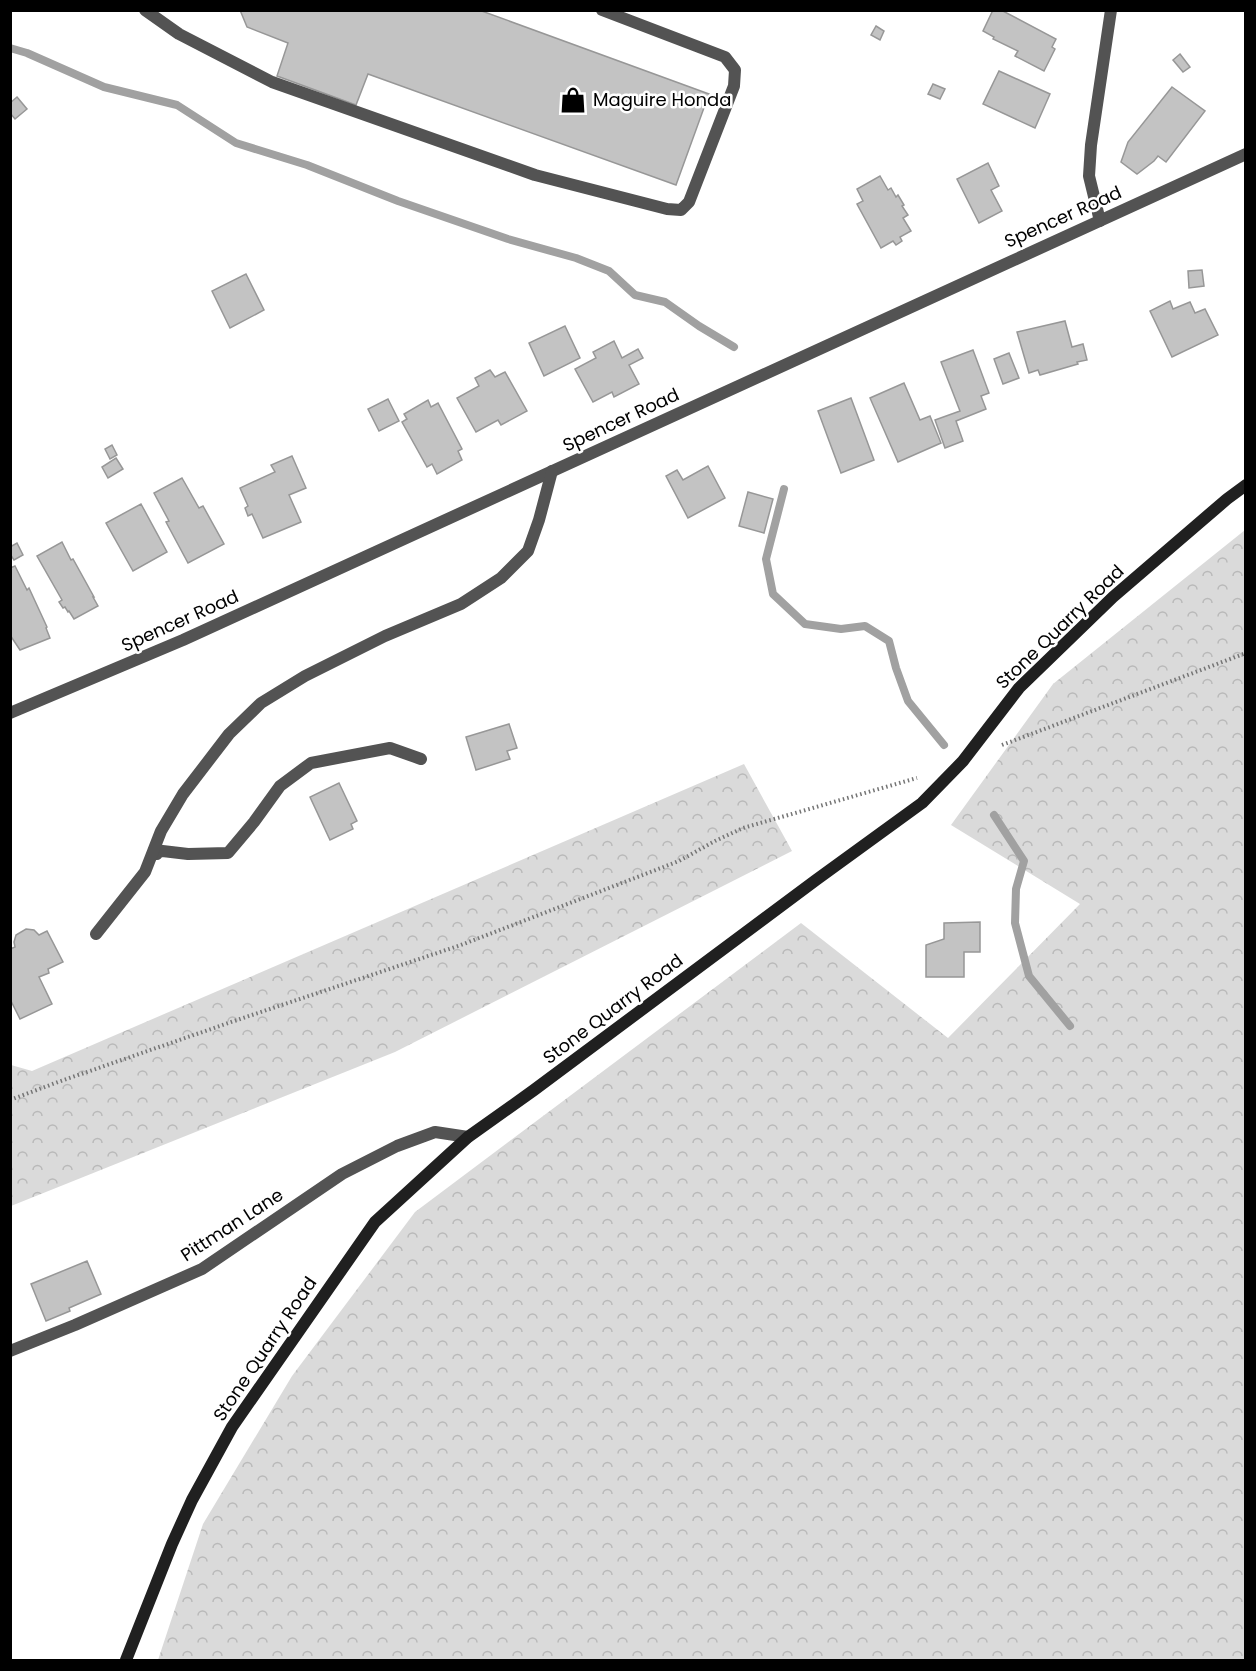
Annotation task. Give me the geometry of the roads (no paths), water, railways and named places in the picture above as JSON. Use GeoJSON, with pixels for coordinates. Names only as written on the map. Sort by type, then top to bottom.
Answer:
{"type":"FeatureCollection","features":[{"type":"Feature","properties":{"kind":"street"},"geometry":{"type":"LineString","coordinates":[[145,10],[179,34],[272,82],[535,175],[667,209],[681,210],[689,202],[722,118],[734,86],[735,70],[725,57],[602,10]]}},
{"type":"Feature","properties":{"kind":"street"},"geometry":{"type":"LineString","coordinates":[[1100,221],[1089,176],[1091,145],[1111,10]]}},
{"type":"Feature","properties":{"kind":"street","name":"Spencer Road"},"geometry":{"type":"LineString","coordinates":[[10,713],[183,640],[1245,154]]}},
{"type":"Feature","properties":{"kind":"street"},"geometry":{"type":"LineString","coordinates":[[96,934],[145,872],[155,852],[161,831],[183,794],[229,734],[261,703],[342,657],[461,604],[501,578],[528,551],[552,471]]}},
{"type":"Feature","properties":{"kind":"street","name":"Stone Quarry Road"},"geometry":{"type":"LineString","coordinates":[[126,1660],[192,1500],[232,1427],[375,1222],[468,1137],[922,803],[963,761],[1019,687],[1113,597],[1245,485]]}},
{"type":"Feature","properties":{"kind":"street"},"geometry":{"type":"LineString","coordinates":[[155,852],[228,853],[280,786],[311,763],[390,748],[421,759]]}},
{"type":"Feature","properties":{"kind":"street","name":"Pittman Lane"},"geometry":{"type":"LineString","coordinates":[[10,1351],[202,1269],[342,1174],[397,1146],[435,1132],[468,1137]]}},
{"type":"Feature","properties":{"kind":"waterway"},"geometry":{"type":"LineString","coordinates":[[10,48],[27,53],[104,87],[177,105],[236,143],[307,165],[398,201],[508,239],[576,258],[609,271],[635,295],[665,302],[734,347]]}},
{"type":"Feature","properties":{"kind":"waterway"},"geometry":{"type":"LineString","coordinates":[[784,489],[766,559],[773,594],[805,624],[841,629],[865,626],[889,641],[908,701],[944,745]]}},
{"type":"Feature","properties":{"kind":"waterway"},"geometry":{"type":"LineString","coordinates":[[994,815],[1024,861],[1016,889],[1015,923],[1029,976],[1070,1026]]}},
{"type":"Feature","properties":{"kind":"place","name":"Maguire Honda"},"geometry":{"type":"Point","coordinates":[573,100]}}]}
